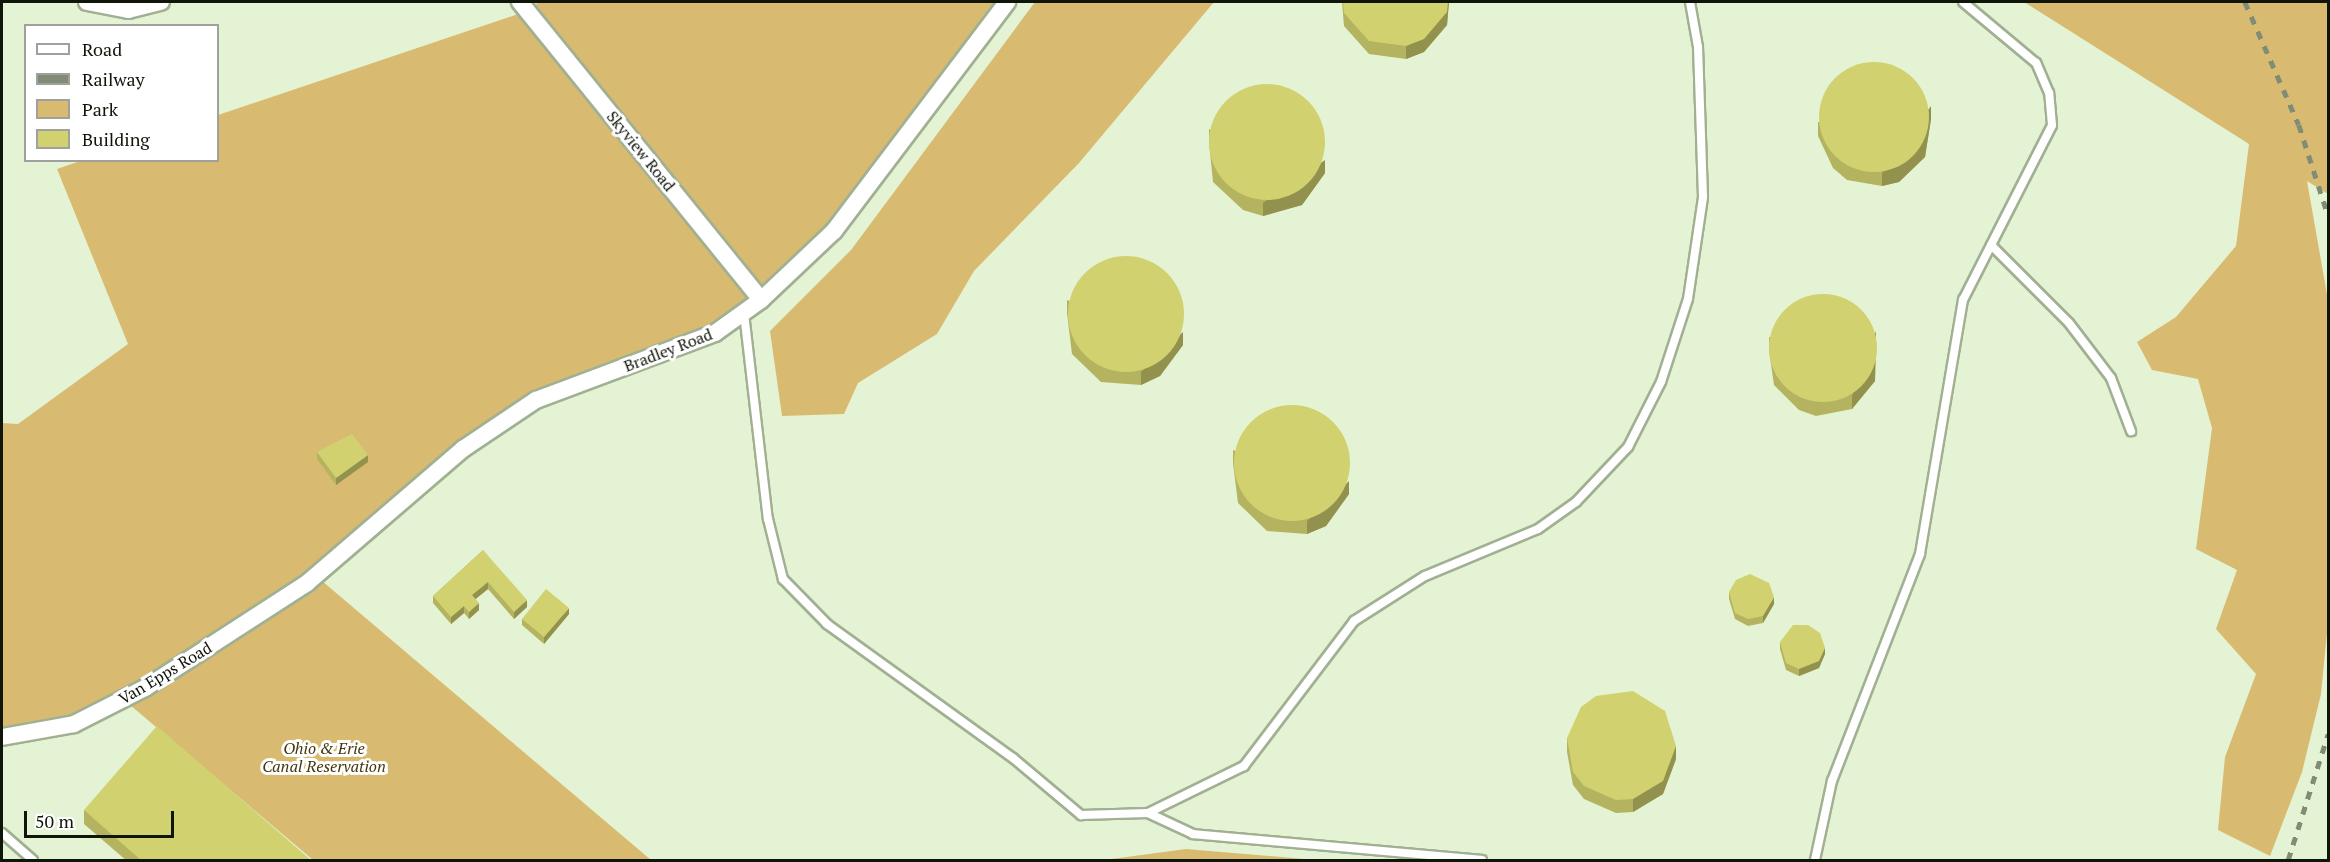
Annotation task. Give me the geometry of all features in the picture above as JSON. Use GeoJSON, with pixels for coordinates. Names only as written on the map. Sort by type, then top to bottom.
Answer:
{"type":"FeatureCollection","features":[{"type":"Feature","properties":{"kind":"street"},"geometry":{"type":"LineString","coordinates":[[87,2],[128,10],[161,2]]}},
{"type":"Feature","properties":{"kind":"street","name":"Skyview Road"},"geometry":{"type":"LineString","coordinates":[[520,2],[761,300]]}},
{"type":"Feature","properties":{"kind":"street","name":"Bradley Road"},"geometry":{"type":"LineString","coordinates":[[315,575],[464,449],[536,400],[715,333],[761,300],[834,231],[1007,2]]}},
{"type":"Feature","properties":{"kind":"street","name":"Van Epps Road"},"geometry":{"type":"LineString","coordinates":[[2,737],[74,724],[137,692],[315,575]]}},
{"type":"Feature","properties":{"kind":"lane"},"geometry":{"type":"LineString","coordinates":[[1148,813],[1244,766],[1354,621],[1425,576],[1538,529],[1576,502],[1628,447],[1661,382],[1688,299],[1703,197],[1698,47],[1690,2]]}},
{"type":"Feature","properties":{"kind":"lane"},"geometry":{"type":"LineString","coordinates":[[1815,861],[1832,781],[1920,554],[1962,300],[2052,125],[2049,93],[2036,63],[1963,2]]}},
{"type":"Feature","properties":{"kind":"lane"},"geometry":{"type":"LineString","coordinates":[[1991,245],[2069,323],[2111,378],[2131,431]]}},
{"type":"Feature","properties":{"kind":"lane"},"geometry":{"type":"LineString","coordinates":[[744,312],[768,519],[783,579],[827,624],[1013,758],[1081,815],[1148,813],[1204,836],[1482,861]]}},
{"type":"Feature","properties":{"kind":"lane"},"geometry":{"type":"LineString","coordinates":[[2,833],[33,861]]}},
{"type":"Feature","properties":{"kind":"green space","name":"Ohio & Erie Canal Reservation"},"geometry":{"type":"Polygon","coordinates":[[[539,2],[1007,2],[834,231],[715,333],[536,400],[315,575],[651,860],[313,860],[123,699],[74,724],[2,737],[2,423],[18,424],[128,344],[57,169],[77,162],[219,162],[219,115],[527,11],[539,2]]]}},
{"type":"Feature","properties":{"kind":"green space"},"geometry":{"type":"Polygon","coordinates":[[[1035,2],[1214,2],[1079,163],[974,271],[937,334],[858,383],[844,414],[782,416],[770,331],[851,250],[1035,2]]]}},
{"type":"Feature","properties":{"kind":"green space"},"geometry":{"type":"Polygon","coordinates":[[[2024,2],[2328,2],[2328,194],[2307,181],[2328,300],[2328,623],[2321,694],[2302,772],[2270,856],[2218,830],[2225,757],[2256,674],[2216,629],[2237,570],[2196,549],[2212,428],[2198,379],[2152,370],[2137,342],[2176,317],[2236,246],[2249,144],[2024,2]]]}},
{"type":"Feature","properties":{"kind":"green space"},"geometry":{"type":"Polygon","coordinates":[[[1186,849],[1316,860],[1104,860],[1186,849]]]}},
{"type":"Feature","properties":{"kind":"building"},"geometry":{"type":"Polygon","coordinates":[[[1343,2],[1448,2],[1447,12],[1424,39],[1406,46],[1369,41],[1344,13],[1343,2]]]}},
{"type":"Feature","properties":{"kind":"building"},"geometry":{"type":"Polygon","coordinates":[[[1874,62],[1895,66],[1913,78],[1925,96],[1929,117],[1925,138],[1913,156],[1895,168],[1874,172],[1853,168],[1835,156],[1823,138],[1819,117],[1823,96],[1835,78],[1853,66],[1874,62]]]}},
{"type":"Feature","properties":{"kind":"building"},"geometry":{"type":"Polygon","coordinates":[[[1267,84],[1289,88],[1308,101],[1321,120],[1325,142],[1321,164],[1308,183],[1289,196],[1267,200],[1245,196],[1226,183],[1213,164],[1209,142],[1213,120],[1226,101],[1245,88],[1267,84]]]}},
{"type":"Feature","properties":{"kind":"building"},"geometry":{"type":"Polygon","coordinates":[[[1126,256],[1148,260],[1167,273],[1180,292],[1184,314],[1180,336],[1167,355],[1148,368],[1126,372],[1104,368],[1085,355],[1072,336],[1068,314],[1072,292],[1085,273],[1104,260],[1126,256]]]}},
{"type":"Feature","properties":{"kind":"building"},"geometry":{"type":"Polygon","coordinates":[[[1823,294],[1844,298],[1861,310],[1873,327],[1877,348],[1873,369],[1861,386],[1844,398],[1823,402],[1802,398],[1785,386],[1773,369],[1769,348],[1773,327],[1785,310],[1802,298],[1823,294]]]}},
{"type":"Feature","properties":{"kind":"building"},"geometry":{"type":"Polygon","coordinates":[[[1292,405],[1314,409],[1333,422],[1346,441],[1350,463],[1346,485],[1333,504],[1314,517],[1292,521],[1270,517],[1251,504],[1238,485],[1234,463],[1238,441],[1251,422],[1270,409],[1292,405]]]}},
{"type":"Feature","properties":{"kind":"building"},"geometry":{"type":"Polygon","coordinates":[[[352,434],[368,455],[336,478],[317,452],[352,434]]]}},
{"type":"Feature","properties":{"kind":"building"},"geometry":{"type":"Polygon","coordinates":[[[483,550],[527,600],[514,612],[488,582],[472,595],[479,603],[469,612],[464,606],[451,617],[433,596],[483,550]]]}},
{"type":"Feature","properties":{"kind":"building"},"geometry":{"type":"Polygon","coordinates":[[[1750,574],[1769,583],[1774,597],[1763,616],[1748,619],[1735,613],[1729,592],[1736,580],[1750,574]]]}},
{"type":"Feature","properties":{"kind":"building"},"geometry":{"type":"Polygon","coordinates":[[[546,589],[569,608],[544,637],[522,619],[546,589]]]}},
{"type":"Feature","properties":{"kind":"building"},"geometry":{"type":"Polygon","coordinates":[[[1793,625],[1808,625],[1820,633],[1825,648],[1819,661],[1799,669],[1786,663],[1780,642],[1793,625]]]}},
{"type":"Feature","properties":{"kind":"building"},"geometry":{"type":"Polygon","coordinates":[[[1633,691],[1665,711],[1676,746],[1663,781],[1633,799],[1616,800],[1584,786],[1573,772],[1567,738],[1581,707],[1596,696],[1633,691]]]}},
{"type":"Feature","properties":{"kind":"building"},"geometry":{"type":"Polygon","coordinates":[[[157,726],[312,861],[142,861],[84,810],[157,726]]]}},
{"type":"Feature","properties":{"kind":"railway"},"geometry":{"type":"LineString","coordinates":[[2245,2],[2299,125],[2328,215]]}},
{"type":"Feature","properties":{"kind":"railway"},"geometry":{"type":"LineString","coordinates":[[2288,860],[2328,734]]}}]}
